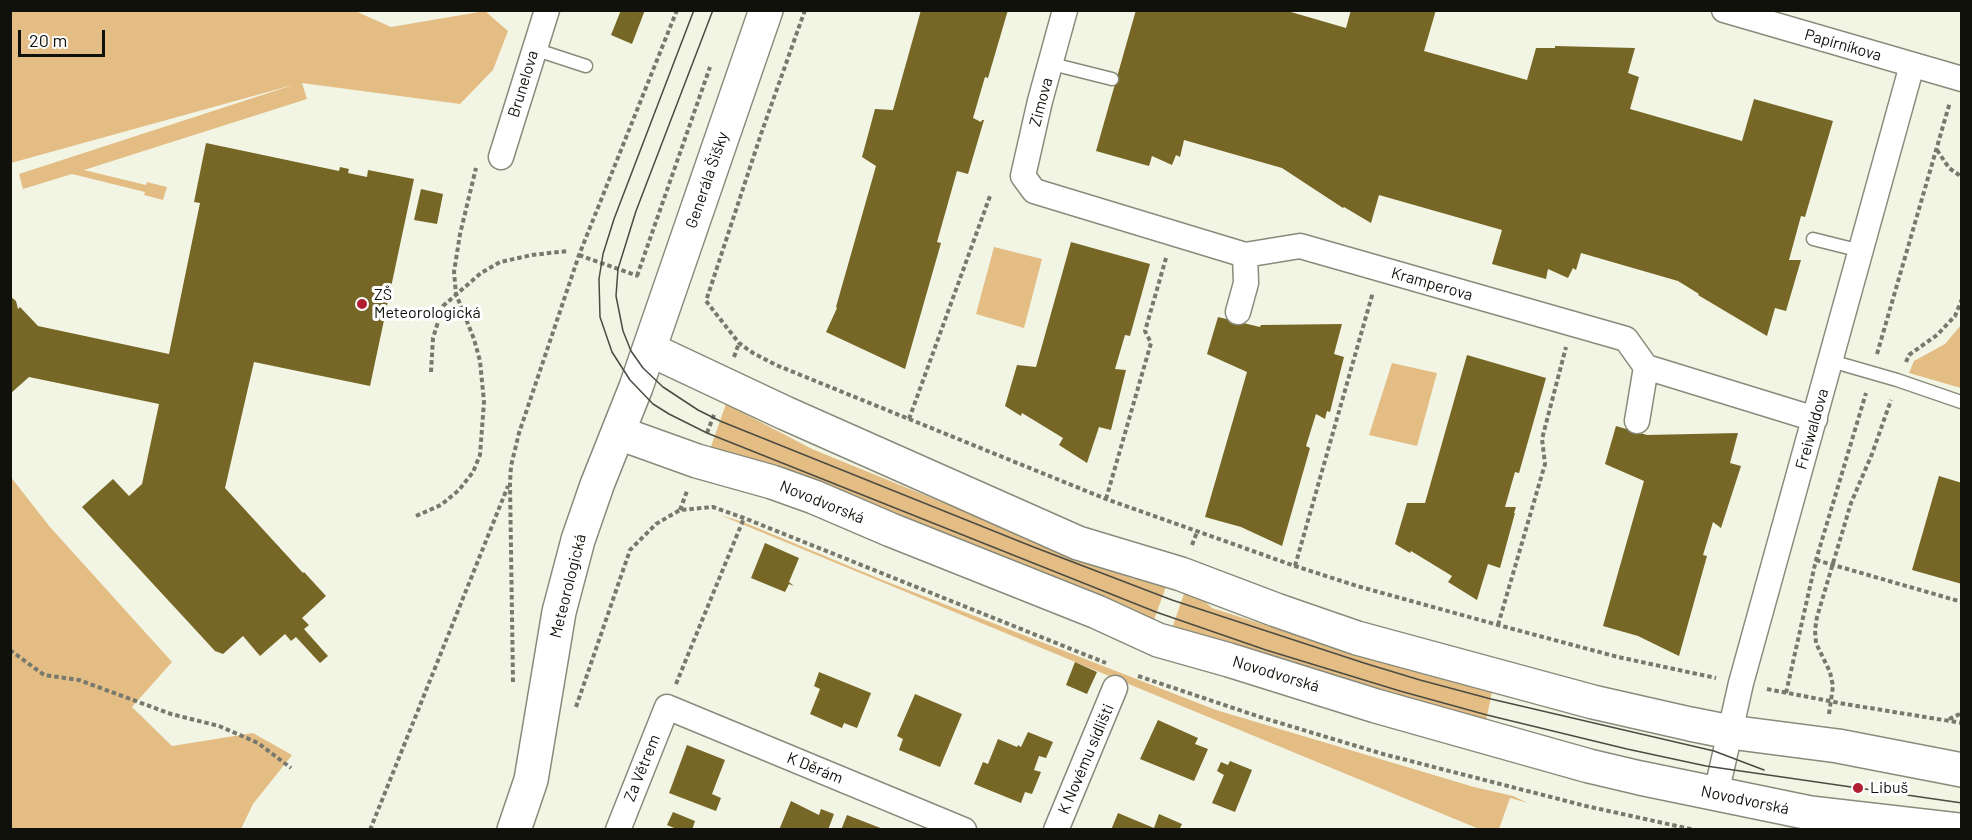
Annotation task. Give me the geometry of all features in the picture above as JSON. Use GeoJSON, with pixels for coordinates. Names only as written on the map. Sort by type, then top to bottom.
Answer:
{"type":"FeatureCollection","features":[{"type":"Feature","properties":{"kind":"main road","name":"Generála Šišky"},"geometry":{"type":"LineString","coordinates":[[649,349],[766,10]]}},
{"type":"Feature","properties":{"kind":"main road"},"geometry":{"type":"LineString","coordinates":[[649,349],[724,385],[1078,543],[1181,574],[1308,622],[1376,643],[1593,702],[1730,732],[1823,743],[1962,770]]}},
{"type":"Feature","properties":{"kind":"main road","name":"Meteorologická"},"geometry":{"type":"LineString","coordinates":[[514,830],[531,780],[559,612],[568,576],[597,485],[619,433],[649,349]]}},
{"type":"Feature","properties":{"kind":"main road","name":"Novodvorská"},"geometry":{"type":"LineString","coordinates":[[619,433],[697,461],[772,482],[814,497],[1097,612],[1158,640],[1376,706],[1588,766],[1716,794],[1825,816],[1958,830]]}},
{"type":"Feature","properties":{"kind":"street","name":"Brunelova"},"geometry":{"type":"LineString","coordinates":[[501,157],[546,10]]}},
{"type":"Feature","properties":{"kind":"street","name":"Zimova"},"geometry":{"type":"LineString","coordinates":[[1034,191],[1023,176],[1040,101],[1065,10]]}},
{"type":"Feature","properties":{"kind":"street","name":"Papírníkova"},"geometry":{"type":"LineString","coordinates":[[1724,10],[1962,79]]}},
{"type":"Feature","properties":{"kind":"street","name":"Freiwaldova"},"geometry":{"type":"LineString","coordinates":[[1716,794],[1742,683],[1912,65]]}},
{"type":"Feature","properties":{"kind":"street","name":"Kramperova"},"geometry":{"type":"LineString","coordinates":[[1034,191],[1245,255],[1300,246],[1626,339],[1646,368]]}},
{"type":"Feature","properties":{"kind":"street"},"geometry":{"type":"LineString","coordinates":[[1238,312],[1246,283],[1245,255]]}},
{"type":"Feature","properties":{"kind":"street"},"geometry":{"type":"LineString","coordinates":[[1637,421],[1646,368],[1815,419]]}},
{"type":"Feature","properties":{"kind":"street","name":"K Novému sídlišti"},"geometry":{"type":"LineString","coordinates":[[1056,830],[1125,682]]}},
{"type":"Feature","properties":{"kind":"street","name":"Za Větrem"},"geometry":{"type":"LineString","coordinates":[[618,830],[667,707]]}},
{"type":"Feature","properties":{"kind":"street","name":"K Děrám"},"geometry":{"type":"LineString","coordinates":[[667,707],[964,830]]}},
{"type":"Feature","properties":{"kind":"lane"},"geometry":{"type":"LineString","coordinates":[[534,49],[586,66]]}},
{"type":"Feature","properties":{"kind":"lane"},"geometry":{"type":"LineString","coordinates":[[1052,64],[1112,79]]}},
{"type":"Feature","properties":{"kind":"lane"},"geometry":{"type":"LineString","coordinates":[[1813,239],[1861,252]]}},
{"type":"Feature","properties":{"kind":"lane"},"geometry":{"type":"LineString","coordinates":[[1831,361],[1961,402]]}},
{"type":"Feature","properties":{"kind":"path"},"geometry":{"type":"LineString","coordinates":[[513,686],[510,483],[511,466],[519,433],[579,255],[677,10]]}},
{"type":"Feature","properties":{"kind":"path"},"geometry":{"type":"LineString","coordinates":[[805,10],[706,301],[739,342],[753,353],[776,365],[1106,499],[1357,586],[1618,657],[1832,702],[1962,723]]}},
{"type":"Feature","properties":{"kind":"path"},"geometry":{"type":"LineString","coordinates":[[637,276],[711,66]]}},
{"type":"Feature","properties":{"kind":"path"},"geometry":{"type":"LineString","coordinates":[[1937,149],[1949,168],[1962,177]]}},
{"type":"Feature","properties":{"kind":"path"},"geometry":{"type":"LineString","coordinates":[[416,516],[441,505],[459,490],[473,472],[480,455],[484,402],[480,361],[456,294],[454,272],[458,244],[477,163]]}},
{"type":"Feature","properties":{"kind":"path"},"geometry":{"type":"LineString","coordinates":[[909,419],[990,196]]}},
{"type":"Feature","properties":{"kind":"path"},"geometry":{"type":"LineString","coordinates":[[1106,499],[1151,343],[1145,331],[1173,233]]}},
{"type":"Feature","properties":{"kind":"path"},"geometry":{"type":"LineString","coordinates":[[431,372],[433,338],[443,306],[456,294],[481,273],[500,262],[532,255],[568,251]]}},
{"type":"Feature","properties":{"kind":"path"},"geometry":{"type":"LineString","coordinates":[[1295,566],[1380,269]]}},
{"type":"Feature","properties":{"kind":"path"},"geometry":{"type":"LineString","coordinates":[[1823,743],[1833,686],[1830,672],[1816,643],[1815,635],[1817,617],[1832,564],[1897,380],[1909,356],[1937,335],[1955,316],[1962,299]]}},
{"type":"Feature","properties":{"kind":"path"},"geometry":{"type":"LineString","coordinates":[[1498,625],[1545,464],[1542,439],[1572,324]]}},
{"type":"Feature","properties":{"kind":"path"},"geometry":{"type":"LineString","coordinates":[[680,510],[739,342]]}},
{"type":"Feature","properties":{"kind":"path"},"geometry":{"type":"LineString","coordinates":[[370,830],[510,483]]}},
{"type":"Feature","properties":{"kind":"path"},"geometry":{"type":"LineString","coordinates":[[579,702],[630,550],[656,524],[680,510],[713,507],[1110,665]]}},
{"type":"Feature","properties":{"kind":"path"},"geometry":{"type":"LineString","coordinates":[[667,707],[744,518]]}},
{"type":"Feature","properties":{"kind":"path"},"geometry":{"type":"LineString","coordinates":[[1816,560],[1962,602]]}},
{"type":"Feature","properties":{"kind":"path"},"geometry":{"type":"LineString","coordinates":[[10,650],[44,675],[79,680],[171,714],[219,726],[258,743],[291,768]]}},
{"type":"Feature","properties":{"kind":"path"},"geometry":{"type":"LineString","coordinates":[[1125,682],[1260,717],[1383,754],[1586,806],[1695,830]]}},
{"type":"Feature","properties":{"kind":"path"},"geometry":{"type":"LineString","coordinates":[[1947,720],[1962,713]]}},
{"type":"Feature","properties":{"kind":"shaded area"},"geometry":{"type":"Polygon","coordinates":[[[353,10],[391,27],[485,11],[508,31],[493,70],[460,104],[302,83],[307,99],[84,170],[146,185],[147,182],[167,187],[163,200],[144,195],[145,192],[72,174],[23,189],[19,174],[293,85],[11,163],[11,11],[353,10]]]}},
{"type":"Feature","properties":{"kind":"shaded area"},"geometry":{"type":"Polygon","coordinates":[[[994,247],[1042,259],[1024,328],[976,314],[994,247]]]}},
{"type":"Feature","properties":{"kind":"shaded area"},"geometry":{"type":"Polygon","coordinates":[[[1961,325],[1961,388],[1909,373],[1914,361],[1945,344],[1961,325]]]}},
{"type":"Feature","properties":{"kind":"shaded area"},"geometry":{"type":"Polygon","coordinates":[[[1392,363],[1437,373],[1417,446],[1369,435],[1392,363]]]}},
{"type":"Feature","properties":{"kind":"shaded area"},"geometry":{"type":"Polygon","coordinates":[[[726,404],[812,449],[1005,528],[1134,579],[1168,581],[1151,628],[709,452],[726,404]]]}},
{"type":"Feature","properties":{"kind":"shaded area"},"geometry":{"type":"Polygon","coordinates":[[[10,476],[50,527],[172,662],[132,707],[172,746],[253,733],[292,755],[253,804],[241,829],[11,829],[10,476]]]}},
{"type":"Feature","properties":{"kind":"shaded area"},"geometry":{"type":"Polygon","coordinates":[[[720,515],[743,522],[885,581],[1216,710],[1474,787],[1513,796],[1528,803],[1510,798],[1499,829],[1479,829],[720,515]]]}},
{"type":"Feature","properties":{"kind":"shaded area"},"geometry":{"type":"Polygon","coordinates":[[[1186,588],[1193,591],[1212,608],[1337,648],[1492,692],[1486,721],[1170,634],[1186,588]]]}},
{"type":"Feature","properties":{"kind":"building"},"geometry":{"type":"Polygon","coordinates":[[[621,10],[645,10],[632,44],[611,35],[621,10]]]}},
{"type":"Feature","properties":{"kind":"building"},"geometry":{"type":"Polygon","coordinates":[[[921,10],[1008,10],[988,78],[985,77],[973,118],[981,122],[984,120],[968,174],[957,171],[937,242],[941,243],[905,369],[826,332],[837,308],[876,166],[862,157],[875,109],[893,110],[921,10]]]}},
{"type":"Feature","properties":{"kind":"building"},"geometry":{"type":"Polygon","coordinates":[[[1136,10],[1284,10],[1346,28],[1351,10],[1436,10],[1424,51],[1527,80],[1536,48],[1555,48],[1555,46],[1635,48],[1628,73],[1639,77],[1630,109],[1742,141],[1754,99],[1833,121],[1805,217],[1801,216],[1789,260],[1801,260],[1786,311],[1775,308],[1767,336],[1678,281],[1581,253],[1576,270],[1573,268],[1568,278],[1548,269],[1546,279],[1492,264],[1502,230],[1379,195],[1371,223],[1343,208],[1282,168],[1184,140],[1180,157],[1176,155],[1172,165],[1152,156],[1149,166],[1096,151],[1136,10]]]}},
{"type":"Feature","properties":{"kind":"building"},"geometry":{"type":"Polygon","coordinates":[[[206,143],[339,171],[340,167],[349,169],[348,173],[367,177],[368,170],[414,179],[370,386],[254,362],[225,488],[326,596],[302,618],[309,625],[304,629],[328,656],[320,663],[296,637],[291,641],[285,634],[260,656],[243,636],[223,654],[215,651],[82,507],[113,479],[129,496],[142,484],[159,404],[29,377],[10,394],[10,296],[16,301],[18,309],[20,307],[38,326],[169,354],[200,203],[194,202],[206,143]]]}},
{"type":"Feature","properties":{"kind":"building"},"geometry":{"type":"Polygon","coordinates":[[[421,189],[443,194],[437,224],[414,220],[421,189]]]}},
{"type":"Feature","properties":{"kind":"building"},"geometry":{"type":"Polygon","coordinates":[[[1071,242],[1150,264],[1130,336],[1125,335],[1115,369],[1126,370],[1111,430],[1099,427],[1087,463],[1059,445],[1063,438],[1022,413],[1021,416],[1005,406],[1017,365],[1036,367],[1071,242]]]}},
{"type":"Feature","properties":{"kind":"building"},"geometry":{"type":"Polygon","coordinates":[[[1218,317],[1260,327],[1261,325],[1342,324],[1334,354],[1344,357],[1330,412],[1327,411],[1325,419],[1316,414],[1306,446],[1310,448],[1282,546],[1241,527],[1205,517],[1247,372],[1207,354],[1218,317]]]}},
{"type":"Feature","properties":{"kind":"building"},"geometry":{"type":"Polygon","coordinates":[[[1467,355],[1546,378],[1519,473],[1515,472],[1505,507],[1516,507],[1500,568],[1488,564],[1477,600],[1448,582],[1452,576],[1395,544],[1407,503],[1425,503],[1467,355]]]}},
{"type":"Feature","properties":{"kind":"building"},"geometry":{"type":"Polygon","coordinates":[[[1616,426],[1647,435],[1738,433],[1730,463],[1741,466],[1721,528],[1713,522],[1703,555],[1707,556],[1679,656],[1638,636],[1603,626],[1644,481],[1605,464],[1616,426]]]}},
{"type":"Feature","properties":{"kind":"building"},"geometry":{"type":"Polygon","coordinates":[[[1939,476],[1962,483],[1962,584],[1912,570],[1939,476]]]}},
{"type":"Feature","properties":{"kind":"building"},"geometry":{"type":"Polygon","coordinates":[[[765,543],[799,558],[789,582],[794,586],[789,584],[785,592],[751,578],[765,543]]]}},
{"type":"Feature","properties":{"kind":"building"},"geometry":{"type":"Polygon","coordinates":[[[1075,662],[1097,672],[1087,694],[1066,685],[1075,662]]]}},
{"type":"Feature","properties":{"kind":"building"},"geometry":{"type":"Polygon","coordinates":[[[819,672],[871,693],[857,728],[844,723],[842,728],[810,714],[820,689],[814,686],[819,672]]]}},
{"type":"Feature","properties":{"kind":"building"},"geometry":{"type":"Polygon","coordinates":[[[915,694],[962,714],[940,767],[899,750],[903,739],[897,736],[915,694]]]}},
{"type":"Feature","properties":{"kind":"building"},"geometry":{"type":"Polygon","coordinates":[[[1158,720],[1198,738],[1195,744],[1208,749],[1194,781],[1140,759],[1158,720]]]}},
{"type":"Feature","properties":{"kind":"building"},"geometry":{"type":"Polygon","coordinates":[[[1028,732],[1053,742],[1046,758],[1039,756],[1034,770],[1041,772],[1032,794],[1025,792],[1021,803],[974,784],[983,762],[988,764],[998,739],[1021,747],[1028,732]]]}},
{"type":"Feature","properties":{"kind":"building"},"geometry":{"type":"Polygon","coordinates":[[[687,745],[725,760],[712,794],[721,798],[716,811],[669,793],[687,745]]]}},
{"type":"Feature","properties":{"kind":"building"},"geometry":{"type":"Polygon","coordinates":[[[1230,761],[1252,770],[1235,812],[1212,803],[1224,775],[1217,771],[1221,762],[1228,765],[1230,761]]]}},
{"type":"Feature","properties":{"kind":"building"},"geometry":{"type":"Polygon","coordinates":[[[791,801],[819,815],[821,809],[834,814],[828,830],[779,830],[791,801]]]}},
{"type":"Feature","properties":{"kind":"building"},"geometry":{"type":"Polygon","coordinates":[[[673,812],[695,821],[692,830],[679,830],[667,825],[673,812]]]}},
{"type":"Feature","properties":{"kind":"building"},"geometry":{"type":"Polygon","coordinates":[[[1118,813],[1154,828],[1159,814],[1182,824],[1179,830],[1111,830],[1118,813]]]}},
{"type":"Feature","properties":{"kind":"building"},"geometry":{"type":"Polygon","coordinates":[[[847,815],[883,829],[883,830],[841,830],[847,815]]]}},
{"type":"Feature","properties":{"kind":"tram line"},"geometry":{"type":"LineString","coordinates":[[694,10],[614,219],[603,254],[599,279],[600,317],[612,352],[630,380],[653,404],[707,433],[1156,612],[1266,650],[1400,691],[1487,715],[1706,766],[1962,803]]}},
{"type":"Feature","properties":{"kind":"tram line"},"geometry":{"type":"LineString","coordinates":[[713,10],[636,211],[618,269],[616,296],[623,331],[631,351],[643,368],[663,387],[698,410],[720,421],[1172,600],[1420,680],[1491,699],[1714,751],[1764,770]]}},
{"type":"Feature","properties":{"kind":"place","name":"ZŠ Meteorologická"},"geometry":{"type":"Point","coordinates":[362,304]}},
{"type":"Feature","properties":{"kind":"place","name":"Libuš"},"geometry":{"type":"Point","coordinates":[1858,788]}}]}
